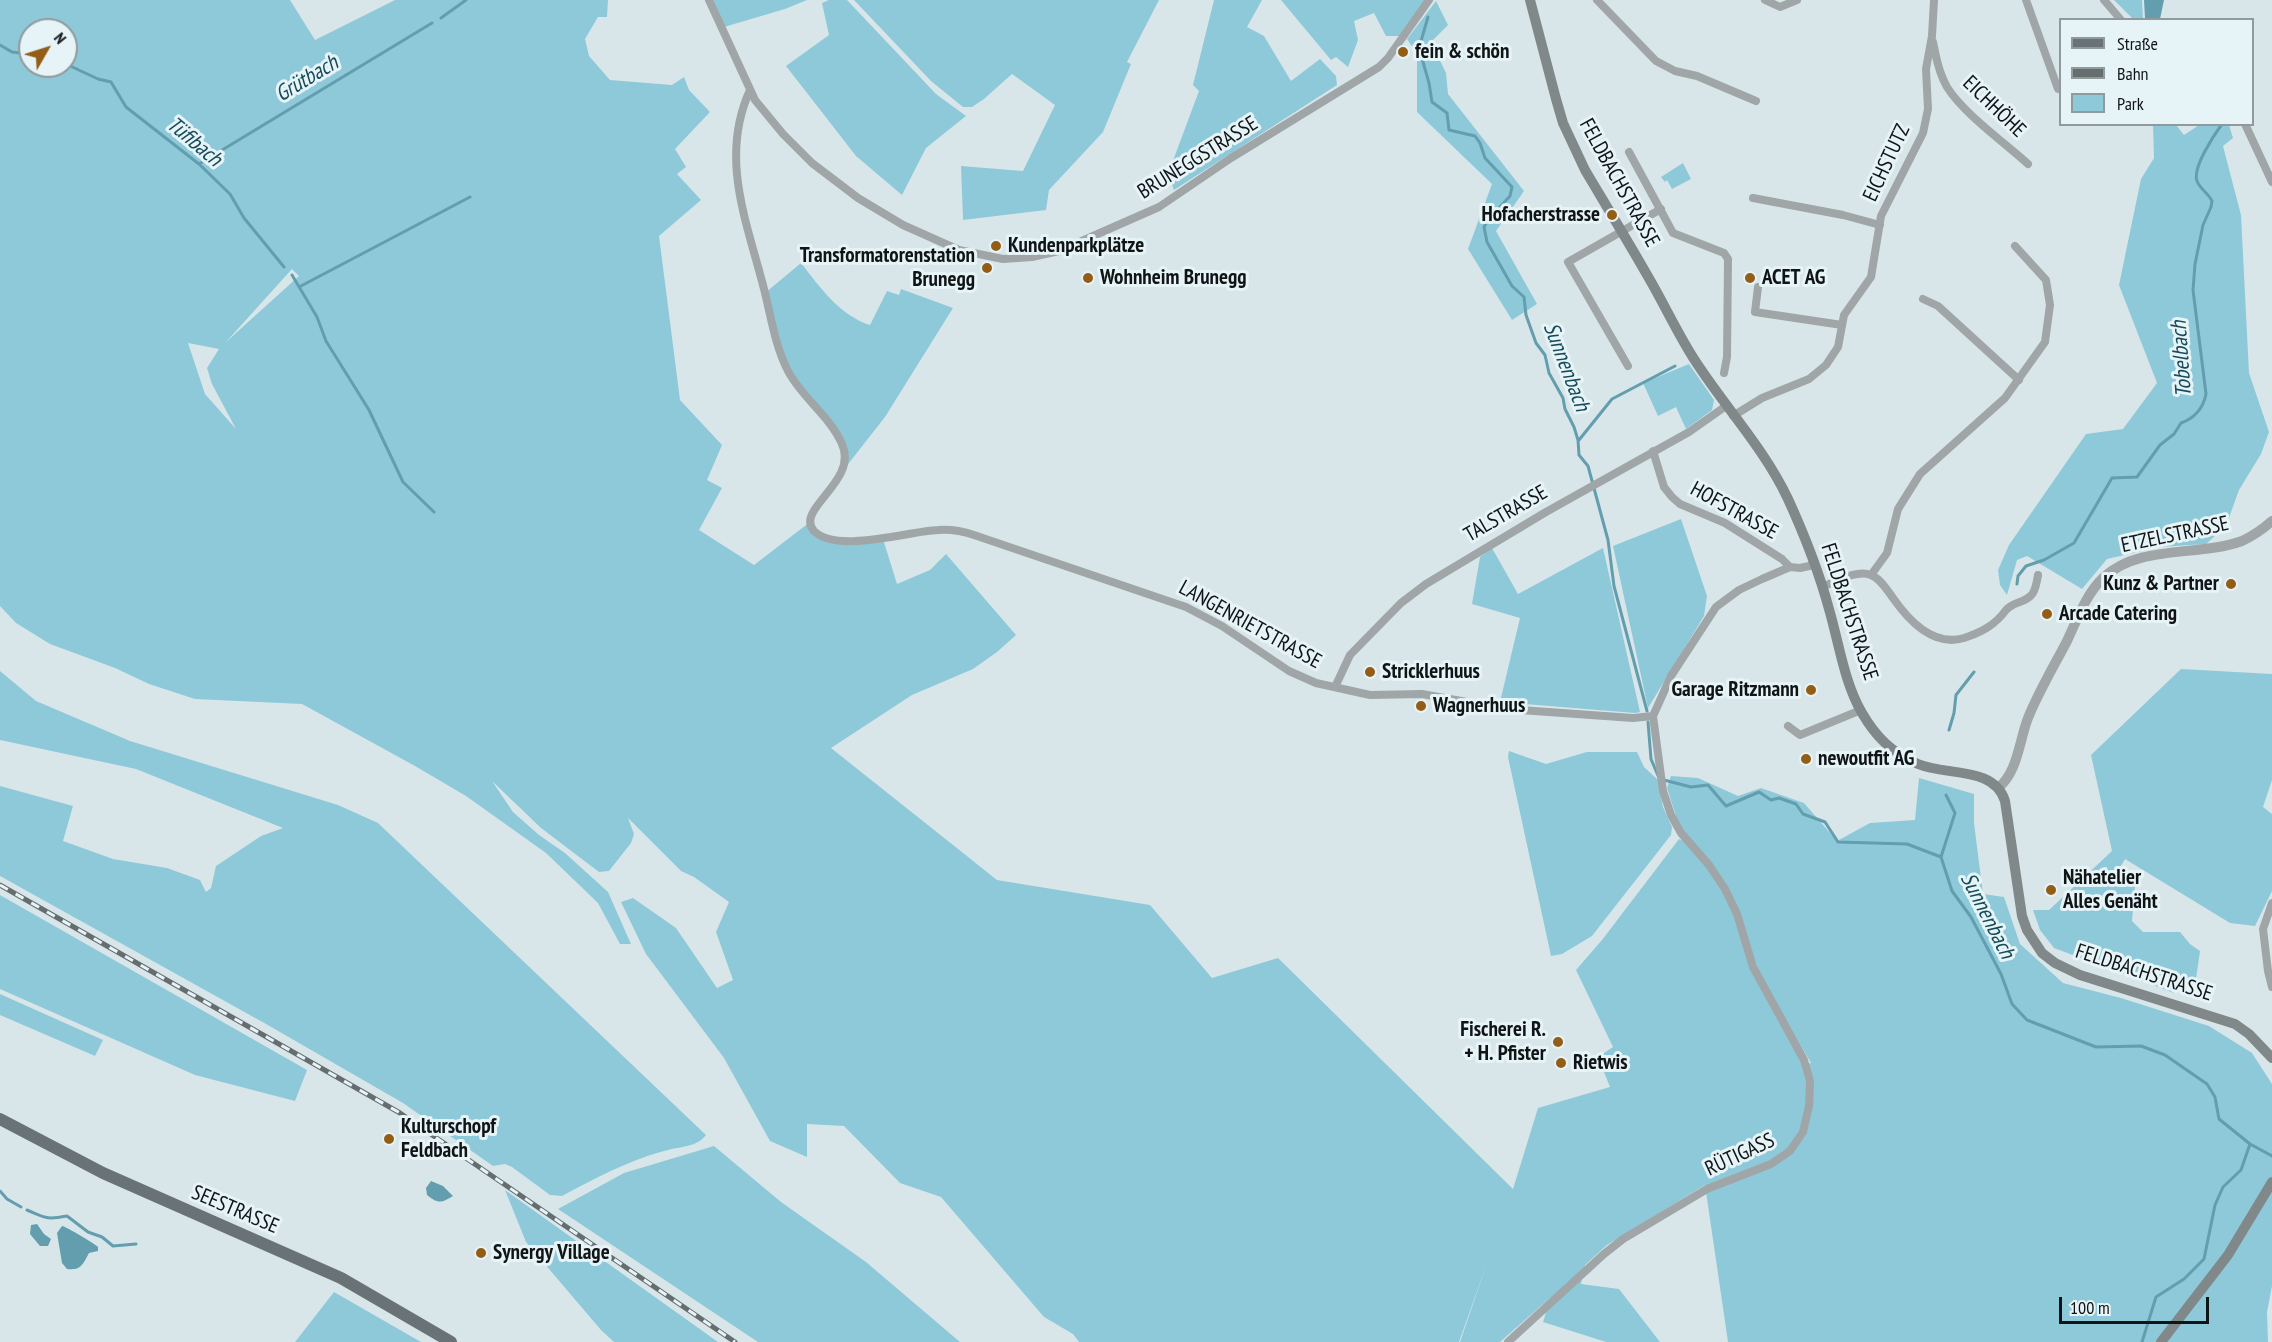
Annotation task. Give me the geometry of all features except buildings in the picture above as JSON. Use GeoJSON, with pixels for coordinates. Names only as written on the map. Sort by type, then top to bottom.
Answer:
{"type":"FeatureCollection","features":[{"type":"Feature","properties":{"kind":"main road","name":"FELDBACHSTRASSE"},"geometry":{"type":"LineString","coordinates":[[1530,0],[1563,123],[1585,170],[1692,355],[1779,482],[1794,513],[1822,587],[1848,676],[1861,710],[1882,742],[1905,758],[1933,769],[1984,778],[1998,788],[2005,801],[2022,916],[2027,930],[2042,953],[2055,963],[2080,975],[2235,1024],[2249,1034],[2272,1058]]}},
{"type":"Feature","properties":{"kind":"main road","name":"SEESTRASSE"},"geometry":{"type":"LineString","coordinates":[[0,1119],[103,1173],[341,1278],[451,1342]]}},
{"type":"Feature","properties":{"kind":"main road"},"geometry":{"type":"LineString","coordinates":[[2161,1342],[2228,1255],[2272,1182]]}},
{"type":"Feature","properties":{"kind":"street","name":"BRUNEGGSTRASSE"},"geometry":{"type":"LineString","coordinates":[[709,0],[743,70],[750,90],[776,127],[801,153],[834,181],[903,225],[959,250],[1003,259],[1032,257],[1066,249],[1159,207],[1224,163],[1375,70],[1389,58],[1429,0]]}},
{"type":"Feature","properties":{"kind":"street"},"geometry":{"type":"LineString","coordinates":[[1597,0],[1656,61],[1675,71],[1697,76],[1756,101]]}},
{"type":"Feature","properties":{"kind":"street"},"geometry":{"type":"LineString","coordinates":[[1765,0],[1780,7],[1797,0]]}},
{"type":"Feature","properties":{"kind":"street","name":"EICHSTUTZ"},"geometry":{"type":"LineString","coordinates":[[1733,416],[1762,398],[1799,384],[1818,373],[1838,347],[1844,315],[1871,278],[1881,216],[1923,133],[1928,109],[1926,69],[1932,36],[1934,0]]}},
{"type":"Feature","properties":{"kind":"street"},"geometry":{"type":"LineString","coordinates":[[2026,0],[2058,89]]}},
{"type":"Feature","properties":{"kind":"street"},"geometry":{"type":"LineString","coordinates":[[2104,0],[2119,18]]}},
{"type":"Feature","properties":{"kind":"street","name":"EICHHÖHE"},"geometry":{"type":"LineString","coordinates":[[1932,36],[1937,62],[1947,87],[1963,106],[2028,164]]}},
{"type":"Feature","properties":{"kind":"street","name":"LANGENRIETSTRASSE"},"geometry":{"type":"LineString","coordinates":[[750,90],[740,115],[735,152],[742,212],[784,362],[798,388],[838,436],[846,454],[845,468],[812,513],[810,522],[814,531],[843,540],[872,540],[937,530],[959,531],[974,535],[1177,603],[1222,626],[1298,676],[1370,695],[1422,694],[1506,709],[1633,718],[1653,716]]}},
{"type":"Feature","properties":{"kind":"street"},"geometry":{"type":"LineString","coordinates":[[2247,126],[2272,182]]}},
{"type":"Feature","properties":{"kind":"street"},"geometry":{"type":"LineString","coordinates":[[1629,152],[1673,233],[1724,253],[1728,259],[1727,357],[1724,373]]}},
{"type":"Feature","properties":{"kind":"street"},"geometry":{"type":"LineString","coordinates":[[1753,198],[1843,215],[1880,225]]}},
{"type":"Feature","properties":{"kind":"street"},"geometry":{"type":"LineString","coordinates":[[1628,366],[1568,262],[1661,209]]}},
{"type":"Feature","properties":{"kind":"street"},"geometry":{"type":"LineString","coordinates":[[1871,575],[1887,553],[1898,509],[1920,474],[2005,398],[2045,342],[2050,305],[2046,280],[2015,246]]}},
{"type":"Feature","properties":{"kind":"street"},"geometry":{"type":"LineString","coordinates":[[1758,287],[1755,312],[1842,325]]}},
{"type":"Feature","properties":{"kind":"street"},"geometry":{"type":"LineString","coordinates":[[1923,299],[1938,306],[2019,380]]}},
{"type":"Feature","properties":{"kind":"street","name":"TALSTRASSE"},"geometry":{"type":"LineString","coordinates":[[1335,687],[1348,657],[1416,591],[1446,570],[1689,432],[1726,406]]}},
{"type":"Feature","properties":{"kind":"street","name":"HOFSTRASSE"},"geometry":{"type":"LineString","coordinates":[[1653,451],[1664,487],[1680,504],[1725,523],[1782,559],[1790,567]]}},
{"type":"Feature","properties":{"kind":"street","name":"ETZELSTRASSE"},"geometry":{"type":"LineString","coordinates":[[1998,788],[2005,782],[2011,771],[2028,718],[2039,694],[2088,599],[2102,579],[2116,568],[2143,558],[2242,541],[2272,521]]}},
{"type":"Feature","properties":{"kind":"street"},"geometry":{"type":"LineString","coordinates":[[1653,716],[1671,676],[1716,607],[1739,590],[1790,567],[1800,568],[1814,565]]}},
{"type":"Feature","properties":{"kind":"street"},"geometry":{"type":"LineString","coordinates":[[1822,587],[1859,574],[1871,575],[1882,584],[1901,610],[1916,624],[1949,641],[1982,632],[1994,624],[2008,607],[2029,597],[2033,592],[2038,575]]}},
{"type":"Feature","properties":{"kind":"street"},"geometry":{"type":"LineString","coordinates":[[1788,726],[1800,735],[1861,710]]}},
{"type":"Feature","properties":{"kind":"street","name":"RÜTIGASS"},"geometry":{"type":"LineString","coordinates":[[1508,1342],[1614,1246],[1707,1189],[1779,1160],[1794,1147],[1803,1132],[1810,1097],[1810,1081],[1804,1060],[1753,967],[1737,914],[1725,889],[1681,833],[1671,815],[1663,790],[1653,716]]}},
{"type":"Feature","properties":{"kind":"street"},"geometry":{"type":"LineString","coordinates":[[2272,903],[2263,929],[2272,987]]}},
{"type":"Feature","properties":{"kind":"green space"},"geometry":{"type":"Polygon","coordinates":[[[0,0],[290,0],[315,40],[395,0],[608,0],[607,17],[598,17],[585,39],[589,56],[610,80],[672,85],[684,77],[689,90],[710,112],[675,149],[686,167],[677,174],[701,200],[659,236],[680,400],[722,445],[707,480],[722,488],[699,530],[754,565],[810,522],[824,537],[883,539],[897,584],[930,570],[946,554],[1016,635],[973,669],[912,695],[831,748],[997,880],[1150,905],[1212,978],[1278,958],[1513,1189],[1538,1108],[1610,1087],[1598,1057],[1613,1047],[1576,970],[1602,940],[1679,839],[1684,841],[1714,877],[1680,829],[1667,788],[1671,776],[1698,778],[1738,796],[1761,788],[1804,803],[1837,841],[1870,823],[1915,820],[1919,778],[1974,794],[1974,823],[1983,894],[2004,897],[2020,944],[2063,983],[2121,998],[2209,1026],[2252,1053],[2272,1084],[2272,1286],[2267,1312],[2268,1342],[1728,1342],[1705,1185],[1607,1245],[1585,1265],[1581,1284],[1619,1289],[1660,1342],[1606,1342],[1543,1322],[1551,1297],[1500,1342],[1460,1342],[1487,1263],[1459,1342],[1079,1342],[1073,1334],[1044,1317],[941,1197],[900,1183],[844,1126],[807,1124],[807,1157],[770,1141],[724,1058],[646,954],[621,902],[633,898],[676,928],[717,988],[733,980],[716,932],[729,902],[694,877],[681,871],[628,818],[634,834],[631,843],[609,871],[599,872],[541,828],[492,781],[513,812],[539,835],[565,853],[608,892],[631,944],[620,944],[598,903],[546,853],[466,796],[302,704],[195,699],[149,684],[115,668],[50,644],[16,623],[0,606],[0,0]],[[292,269],[226,342],[299,276],[292,269]],[[188,343],[205,394],[236,429],[212,384],[207,368],[219,349],[188,343]],[[1719,884],[1735,916],[1750,968],[1803,1065],[1811,1063],[1766,987],[1752,954],[1739,911],[1719,884]]]}},
{"type":"Feature","properties":{"kind":"green space"},"geometry":{"type":"Polygon","coordinates":[[[713,0],[807,0],[724,27],[713,0]]]}},
{"type":"Feature","properties":{"kind":"green space"},"geometry":{"type":"Polygon","coordinates":[[[829,0],[847,0],[936,94],[966,116],[926,148],[902,195],[856,156],[786,66],[829,35],[822,3],[829,0]]]}},
{"type":"Feature","properties":{"kind":"green space"},"geometry":{"type":"Polygon","coordinates":[[[854,0],[1159,0],[1127,62],[1131,64],[1103,132],[1049,190],[1046,210],[963,220],[961,166],[1023,171],[1055,105],[1012,74],[984,99],[972,107],[963,107],[931,81],[854,0]]]}},
{"type":"Feature","properties":{"kind":"green space"},"geometry":{"type":"Polygon","coordinates":[[[1214,0],[1262,0],[1247,27],[1264,36],[1291,81],[1320,59],[1336,76],[1337,85],[1174,190],[1168,174],[1199,91],[1193,85],[1214,0]]]}},
{"type":"Feature","properties":{"kind":"green space"},"geometry":{"type":"Polygon","coordinates":[[[1281,0],[1429,0],[1402,36],[1386,36],[1374,13],[1354,21],[1358,40],[1348,67],[1336,57],[1331,60],[1281,0]]]}},
{"type":"Feature","properties":{"kind":"green space"},"geometry":{"type":"Polygon","coordinates":[[[2114,0],[2142,0],[2143,18],[2132,18],[2114,0]]]}},
{"type":"Feature","properties":{"kind":"green space"},"geometry":{"type":"Polygon","coordinates":[[[1436,1],[1448,25],[1431,42],[1446,73],[1448,94],[1524,191],[1496,231],[1537,304],[1512,320],[1468,249],[1492,184],[1417,112],[1417,54],[1407,39],[1436,1]]]}},
{"type":"Feature","properties":{"kind":"green space"},"geometry":{"type":"Polygon","coordinates":[[[2153,126],[2177,126],[2184,135],[2198,126],[2229,126],[2233,138],[2223,146],[2241,215],[2249,373],[2269,432],[2261,454],[2239,490],[2226,526],[2206,544],[2160,547],[2107,559],[2082,589],[2027,556],[2017,560],[2007,595],[2000,585],[1998,570],[2009,545],[2086,434],[2123,429],[2157,383],[2119,285],[2141,179],[2154,158],[2153,126]]]}},
{"type":"Feature","properties":{"kind":"green space"},"geometry":{"type":"Polygon","coordinates":[[[1683,163],[1691,179],[1672,189],[1667,180],[1665,182],[1661,177],[1683,163]]]}},
{"type":"Feature","properties":{"kind":"green space"},"geometry":{"type":"Polygon","coordinates":[[[801,263],[823,291],[840,307],[870,325],[887,291],[899,295],[901,289],[953,308],[885,417],[845,468],[844,448],[793,381],[765,293],[801,263]]]}},
{"type":"Feature","properties":{"kind":"green space"},"geometry":{"type":"Polygon","coordinates":[[[1689,364],[1714,400],[1712,410],[1686,429],[1676,407],[1658,416],[1643,383],[1689,364]]]}},
{"type":"Feature","properties":{"kind":"green space"},"geometry":{"type":"Polygon","coordinates":[[[1681,519],[1707,596],[1704,616],[1648,708],[1613,546],[1681,519]]]}},
{"type":"Feature","properties":{"kind":"green space"},"geometry":{"type":"Polygon","coordinates":[[[1492,548],[1518,594],[1603,548],[1640,712],[1500,702],[1520,618],[1472,604],[1480,557],[1492,548]]]}},
{"type":"Feature","properties":{"kind":"green space"},"geometry":{"type":"Polygon","coordinates":[[[2181,669],[2272,674],[2272,780],[2263,807],[2272,814],[2272,891],[2255,926],[2230,923],[2125,859],[2118,871],[2135,886],[2132,921],[2143,932],[2180,932],[2190,944],[2200,951],[2196,979],[2178,976],[2174,993],[2054,948],[2040,930],[2033,910],[2049,910],[2112,851],[2091,755],[2181,669]]]}},
{"type":"Feature","properties":{"kind":"green space"},"geometry":{"type":"Polygon","coordinates":[[[0,671],[36,701],[130,741],[338,805],[378,823],[706,1135],[693,1144],[650,1155],[624,1165],[562,1196],[550,1195],[512,1167],[505,1164],[493,1166],[403,1103],[0,876],[0,786],[73,806],[63,841],[113,859],[167,868],[200,880],[206,892],[211,888],[216,866],[261,836],[283,828],[136,769],[0,740],[0,671]]]}},
{"type":"Feature","properties":{"kind":"green space"},"geometry":{"type":"Polygon","coordinates":[[[1509,751],[1546,764],[1587,752],[1637,752],[1644,767],[1658,780],[1663,807],[1672,827],[1671,835],[1592,936],[1562,954],[1551,956],[1508,757],[1509,751]]]}},
{"type":"Feature","properties":{"kind":"green space"},"geometry":{"type":"Polygon","coordinates":[[[0,895],[307,1070],[295,1101],[195,1075],[0,989],[0,895]]]}},
{"type":"Feature","properties":{"kind":"green space"},"geometry":{"type":"Polygon","coordinates":[[[0,994],[103,1040],[95,1056],[0,1015],[0,994]]]}},
{"type":"Feature","properties":{"kind":"green space"},"geometry":{"type":"Polygon","coordinates":[[[714,1146],[781,1202],[866,1262],[960,1342],[758,1342],[558,1209],[624,1173],[714,1146]]]}},
{"type":"Feature","properties":{"kind":"green space"},"geometry":{"type":"Polygon","coordinates":[[[505,1190],[718,1342],[614,1342],[601,1330],[526,1242],[505,1190]]]}},
{"type":"Feature","properties":{"kind":"green space"},"geometry":{"type":"Polygon","coordinates":[[[334,1292],[421,1342],[295,1342],[334,1292]]]}},
{"type":"Feature","properties":{"kind":"shaded area"},"geometry":{"type":"Polygon","coordinates":[[[2144,0],[2164,0],[2160,18],[2145,18],[2144,0]]]}},
{"type":"Feature","properties":{"kind":"shaded area"},"geometry":{"type":"Polygon","coordinates":[[[431,1181],[443,1186],[453,1196],[440,1202],[431,1198],[427,1195],[426,1188],[431,1181]]]}},
{"type":"Feature","properties":{"kind":"shaded area"},"geometry":{"type":"Polygon","coordinates":[[[37,1224],[51,1239],[48,1246],[40,1246],[30,1234],[31,1225],[37,1224]]]}},
{"type":"Feature","properties":{"kind":"shaded area"},"geometry":{"type":"Polygon","coordinates":[[[62,1226],[98,1247],[98,1251],[89,1253],[79,1268],[67,1269],[62,1263],[57,1233],[62,1226]]]}},
{"type":"Feature","properties":{"kind":"waterway","name":"Grütbach"},"geometry":{"type":"LineString","coordinates":[[441,18],[466,0]]}},
{"type":"Feature","properties":{"kind":"waterway","name":"Sunnenbach"},"geometry":{"type":"LineString","coordinates":[[1428,17],[1419,48],[1432,102],[1447,113],[1449,130],[1475,136],[1485,158],[1512,187],[1510,196],[1484,227],[1487,242],[1512,286],[1524,297],[1526,315],[1536,343],[1545,355],[1549,373],[1563,398],[1565,409],[1578,440],[1579,455],[1588,466],[1608,540],[1614,586],[1647,711]]}},
{"type":"Feature","properties":{"kind":"waterway","name":"Grütbach"},"geometry":{"type":"LineString","coordinates":[[199,164],[432,23]]}},
{"type":"Feature","properties":{"kind":"waterway","name":"Tüfibach"},"geometry":{"type":"LineString","coordinates":[[0,45],[18,53]]}},
{"type":"Feature","properties":{"kind":"waterway","name":"Tüfibach"},"geometry":{"type":"LineString","coordinates":[[78,70],[111,82],[126,107],[199,164],[230,194],[244,218],[284,267]]}},
{"type":"Feature","properties":{"kind":"waterway","name":"Tobelbach"},"geometry":{"type":"LineString","coordinates":[[2017,584],[2018,576],[2026,566],[2044,560],[2074,543],[2112,478],[2137,477],[2160,445],[2174,434],[2181,423],[2194,416],[2203,404],[2206,394],[2193,290],[2195,264],[2203,225],[2212,201],[2198,184],[2196,175],[2205,152],[2221,126]]}},
{"type":"Feature","properties":{"kind":"waterway"},"geometry":{"type":"LineString","coordinates":[[299,287],[470,197]]}},
{"type":"Feature","properties":{"kind":"waterway","name":"Tüfibach"},"geometry":{"type":"LineString","coordinates":[[292,275],[317,317],[326,341],[369,410],[403,482],[434,512]]}},
{"type":"Feature","properties":{"kind":"waterway"},"geometry":{"type":"LineString","coordinates":[[1579,440],[1612,399],[1675,366]]}},
{"type":"Feature","properties":{"kind":"waterway","name":"Tobelbach"},"geometry":{"type":"LineString","coordinates":[[1949,730],[1956,695],[1974,672]]}},
{"type":"Feature","properties":{"kind":"waterway","name":"Sunnenbach"},"geometry":{"type":"LineString","coordinates":[[1648,722],[1651,759],[1659,778]]}},
{"type":"Feature","properties":{"kind":"waterway","name":"Sunnenbach"},"geometry":{"type":"LineString","coordinates":[[1664,780],[1691,787],[1708,785],[1726,806],[1759,792],[1771,800],[1779,798],[1796,804],[1803,814],[1825,822],[1838,842],[1907,844],[1941,857],[1952,891],[1971,917],[2001,974],[2012,1004],[2027,1020],[2096,1047],[2141,1046],[2165,1055],[2207,1084],[2215,1097],[2219,1119],[2250,1144],[2272,1156]]}},
{"type":"Feature","properties":{"kind":"waterway","name":"Tobelbach"},"geometry":{"type":"LineString","coordinates":[[1941,857],[1955,813],[1946,795]]}},
{"type":"Feature","properties":{"kind":"waterway"},"geometry":{"type":"LineString","coordinates":[[2142,1342],[2156,1297],[2184,1279],[2204,1259],[2215,1205],[2223,1187],[2241,1170],[2250,1144]]}},
{"type":"Feature","properties":{"kind":"waterway"},"geometry":{"type":"LineString","coordinates":[[0,1191],[7,1199],[21,1207]]}},
{"type":"Feature","properties":{"kind":"waterway"},"geometry":{"type":"LineString","coordinates":[[27,1210],[46,1218],[67,1216],[88,1232],[102,1237],[113,1246],[136,1244]]}},
{"type":"Feature","properties":{"kind":"railway"},"geometry":{"type":"LineString","coordinates":[[0,885],[400,1113],[735,1342]]}},
{"type":"Feature","properties":{"kind":"place","name":"fein & schön"},"geometry":{"type":"Point","coordinates":[1403,52]}},
{"type":"Feature","properties":{"kind":"place","name":"Hofacherstrasse"},"geometry":{"type":"Point","coordinates":[1612,215]}},
{"type":"Feature","properties":{"kind":"place","name":"Kundenparkplätze"},"geometry":{"type":"Point","coordinates":[996,246]}},
{"type":"Feature","properties":{"kind":"place","name":"Transformatorenstation Brunegg"},"geometry":{"type":"Point","coordinates":[987,268]}},
{"type":"Feature","properties":{"kind":"place","name":"Wohnheim Brunegg"},"geometry":{"type":"Point","coordinates":[1088,278]}},
{"type":"Feature","properties":{"kind":"place","name":"ACET AG"},"geometry":{"type":"Point","coordinates":[1750,278]}},
{"type":"Feature","properties":{"kind":"place","name":"Kunz & Partner"},"geometry":{"type":"Point","coordinates":[2231,584]}},
{"type":"Feature","properties":{"kind":"place","name":"Arcade Catering"},"geometry":{"type":"Point","coordinates":[2047,614]}},
{"type":"Feature","properties":{"kind":"place","name":"Stricklerhuus"},"geometry":{"type":"Point","coordinates":[1370,672]}},
{"type":"Feature","properties":{"kind":"place","name":"Garage Ritzmann"},"geometry":{"type":"Point","coordinates":[1811,690]}},
{"type":"Feature","properties":{"kind":"place","name":"Wagnerhuus"},"geometry":{"type":"Point","coordinates":[1421,706]}},
{"type":"Feature","properties":{"kind":"place","name":"newoutfit AG"},"geometry":{"type":"Point","coordinates":[1806,759]}},
{"type":"Feature","properties":{"kind":"place","name":"Nähatelier Alles Genäht"},"geometry":{"type":"Point","coordinates":[2051,890]}},
{"type":"Feature","properties":{"kind":"place","name":"Fischerei R. + H. Pfister"},"geometry":{"type":"Point","coordinates":[1558,1042]}},
{"type":"Feature","properties":{"kind":"place","name":"Rietwis"},"geometry":{"type":"Point","coordinates":[1561,1063]}},
{"type":"Feature","properties":{"kind":"place","name":"Kulturschopf Feldbach"},"geometry":{"type":"Point","coordinates":[389,1139]}},
{"type":"Feature","properties":{"kind":"place","name":"Synergy Village"},"geometry":{"type":"Point","coordinates":[481,1253]}}]}
